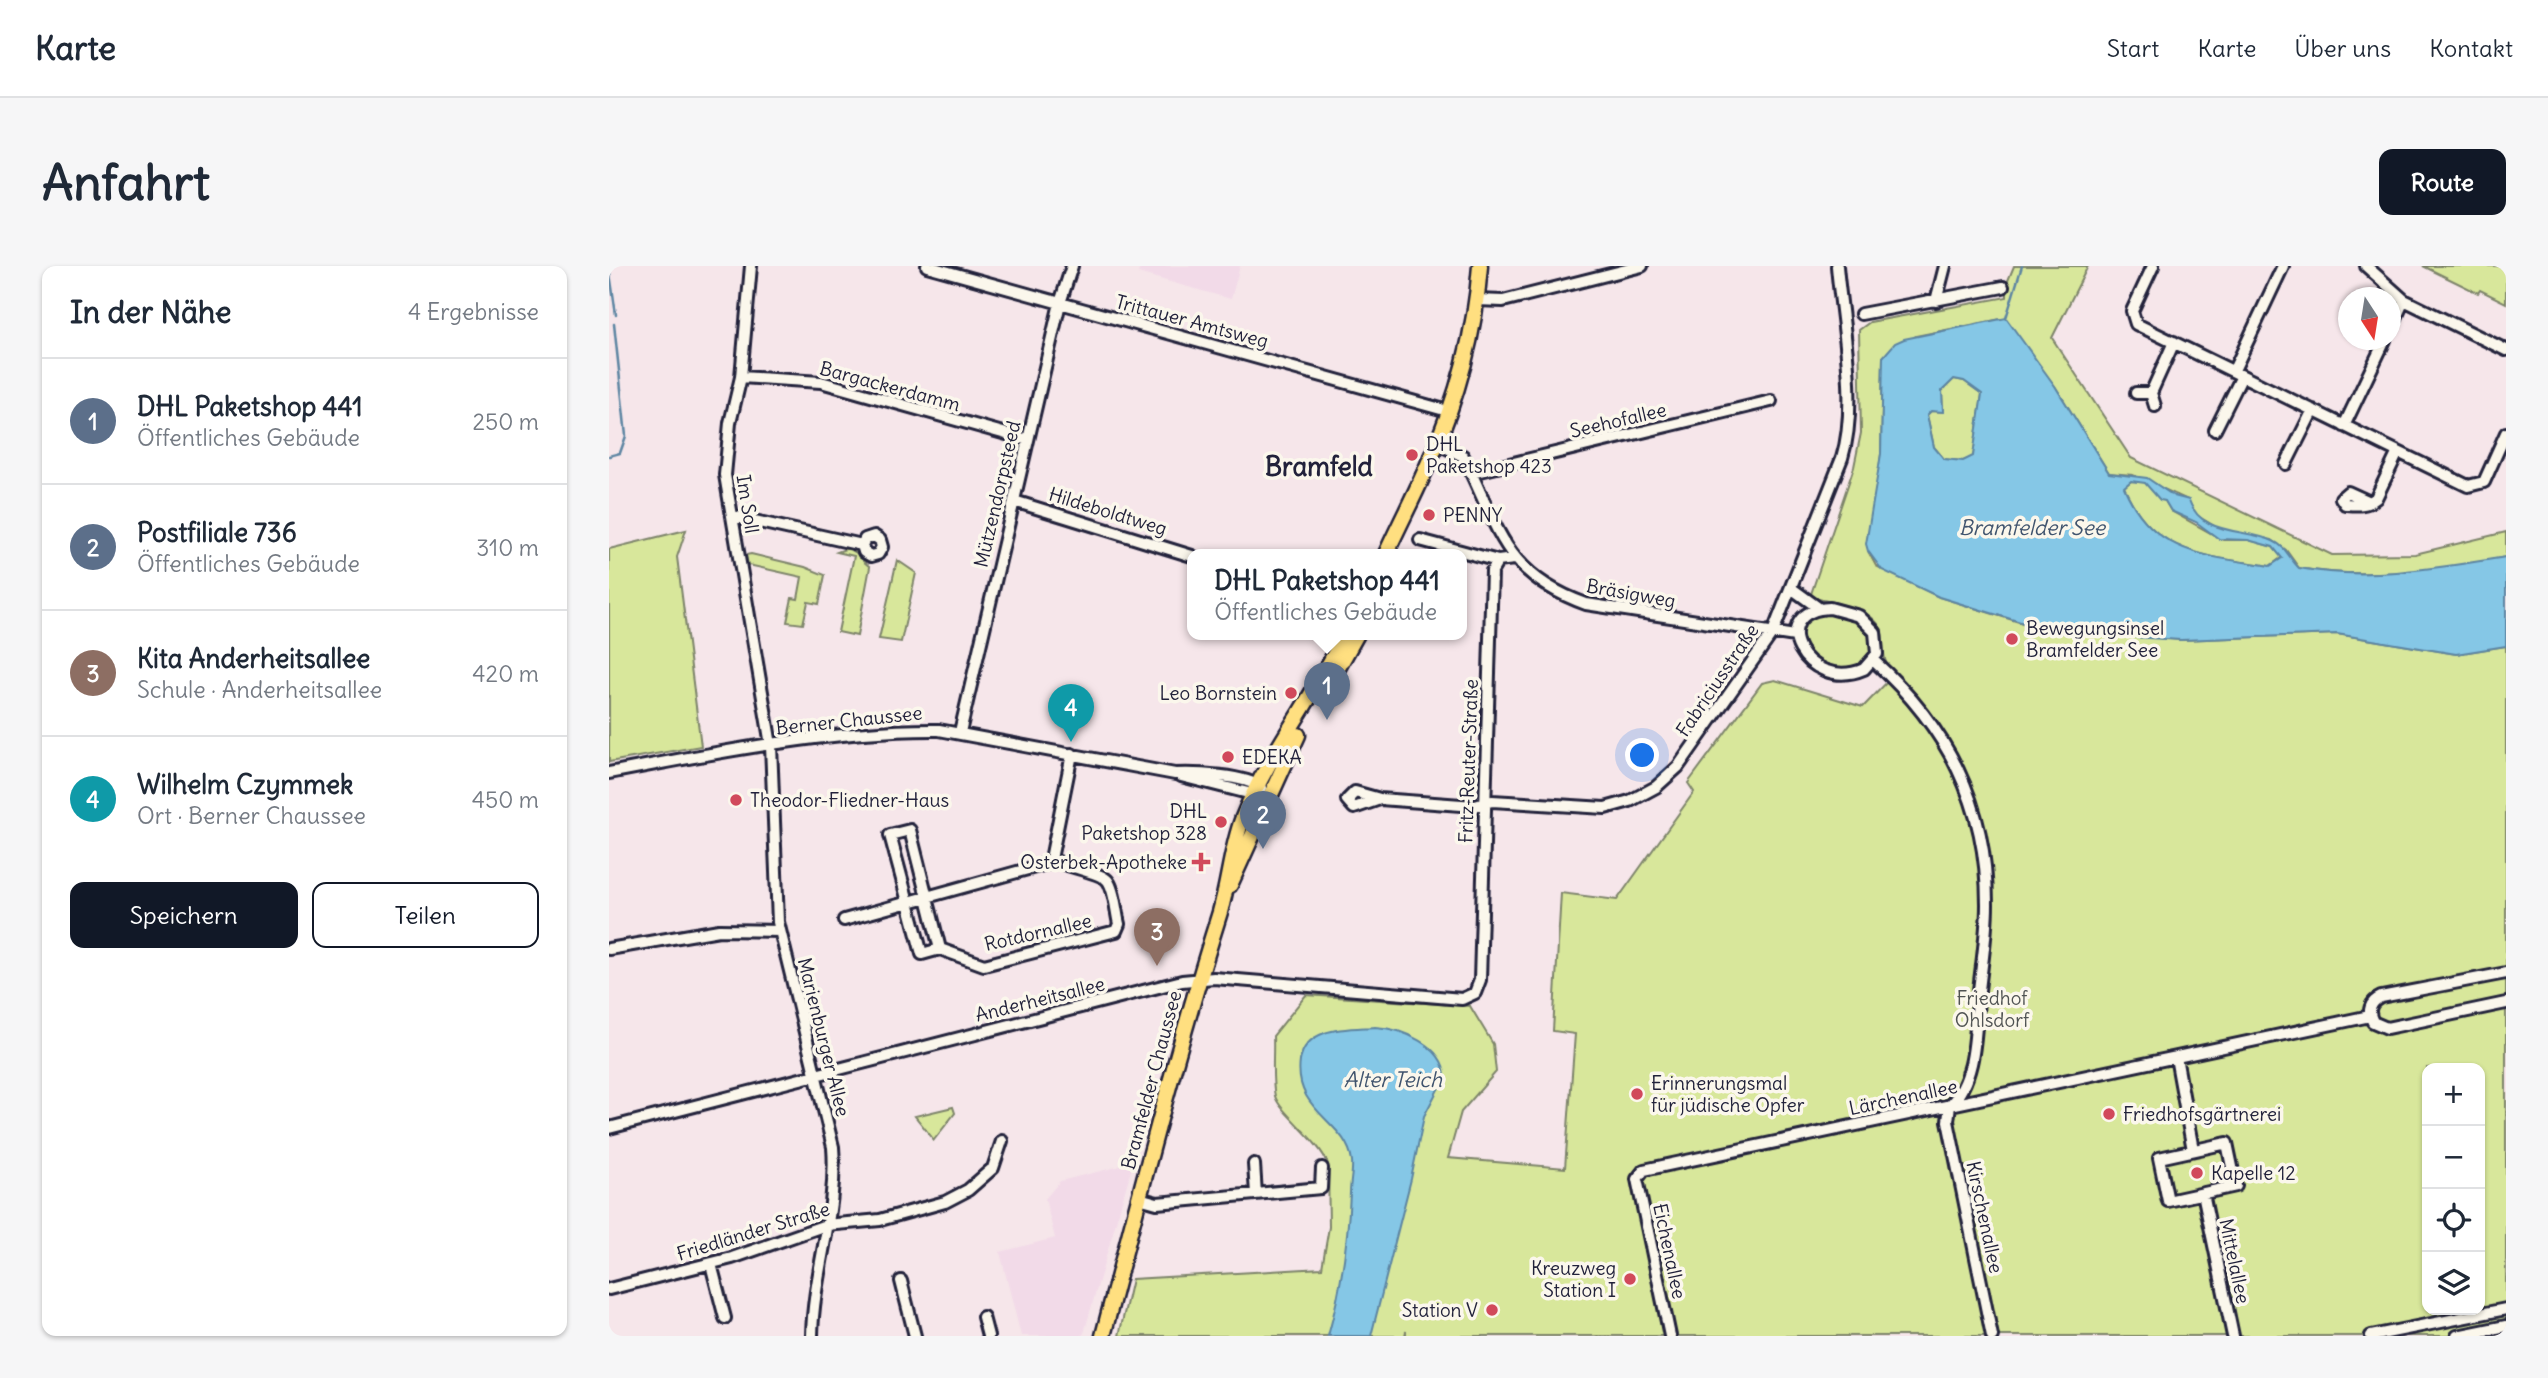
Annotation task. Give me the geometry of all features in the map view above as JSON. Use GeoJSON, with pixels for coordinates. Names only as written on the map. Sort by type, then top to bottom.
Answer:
{"type":"FeatureCollection","features":[{"type":"Feature","properties":{"kind":"main road"},"geometry":{"type":"LineString","coordinates":[[1388,549],[1437,443],[1448,411],[1470,341],[1480,266]]}},
{"type":"Feature","properties":{"kind":"main road","name":"Bramfelder Chaussee"},"geometry":{"type":"LineString","coordinates":[[1226,893],[1230,862],[1255,790],[1342,640]]}},
{"type":"Feature","properties":{"kind":"main road","name":"Bramfelder Chaussee"},"geometry":{"type":"LineString","coordinates":[[1103,1336],[1199,979],[1226,893],[1289,749],[1353,640]]}},
{"type":"Feature","properties":{"kind":"street","name":"Im Soll"},"geometry":{"type":"LineString","coordinates":[[751,266],[740,377],[725,461],[771,746]]}},
{"type":"Feature","properties":{"kind":"street","name":"Trittauer Amtsweg"},"geometry":{"type":"LineString","coordinates":[[927,266],[1448,411]]}},
{"type":"Feature","properties":{"kind":"street","name":"Mützendorpsteed"},"geometry":{"type":"LineString","coordinates":[[960,732],[1060,303],[1072,266]]}},
{"type":"Feature","properties":{"kind":"street"},"geometry":{"type":"LineString","coordinates":[[1477,300],[1503,301],[1642,266]]}},
{"type":"Feature","properties":{"kind":"street","name":"Fabriciusstraße"},"geometry":{"type":"LineString","coordinates":[[1380,799],[1475,806],[1492,801],[1605,808],[1630,801],[1656,787],[1678,767],[1773,632],[1847,443],[1845,354],[1837,266]]}},
{"type":"Feature","properties":{"kind":"street"},"geometry":{"type":"LineString","coordinates":[[1936,301],[1945,266]]}},
{"type":"Feature","properties":{"kind":"street"},"geometry":{"type":"LineString","coordinates":[[2153,266],[2131,311],[2136,324],[2468,486],[2484,482],[2506,433]]}},
{"type":"Feature","properties":{"kind":"street"},"geometry":{"type":"LineString","coordinates":[[2215,430],[2283,266]]}},
{"type":"Feature","properties":{"kind":"street"},"geometry":{"type":"LineString","coordinates":[[2366,266],[2404,300],[2506,350]]}},
{"type":"Feature","properties":{"kind":"street"},"geometry":{"type":"LineString","coordinates":[[1861,314],[2003,287]]}},
{"type":"Feature","properties":{"kind":"street"},"geometry":{"type":"LineString","coordinates":[[2401,307],[2404,300]]}},
{"type":"Feature","properties":{"kind":"street"},"geometry":{"type":"LineString","coordinates":[[2155,406],[2151,393],[2174,342]]}},
{"type":"Feature","properties":{"kind":"street"},"geometry":{"type":"LineString","coordinates":[[2344,426],[2380,350]]}},
{"type":"Feature","properties":{"kind":"street","name":"Bargackerdamm"},"geometry":{"type":"LineString","coordinates":[[740,377],[821,382],[1028,440]]}},
{"type":"Feature","properties":{"kind":"street"},"geometry":{"type":"LineString","coordinates":[[2136,393],[2151,393]]}},
{"type":"Feature","properties":{"kind":"street","name":"Seehofallee"},"geometry":{"type":"LineString","coordinates":[[1472,473],[1771,401]]}},
{"type":"Feature","properties":{"kind":"street"},"geometry":{"type":"LineString","coordinates":[[2286,464],[2313,410]]}},
{"type":"Feature","properties":{"kind":"street","name":"Bräsigweg"},"geometry":{"type":"LineString","coordinates":[[1437,443],[1463,456],[1498,534],[1514,559],[1558,594],[1586,604],[1795,636]]}},
{"type":"Feature","properties":{"kind":"street"},"geometry":{"type":"LineString","coordinates":[[2370,502],[2376,498],[2398,452]]}},
{"type":"Feature","properties":{"kind":"street","name":"Hildeboldtweg"},"geometry":{"type":"LineString","coordinates":[[1014,501],[1187,554]]}},
{"type":"Feature","properties":{"kind":"street"},"geometry":{"type":"LineString","coordinates":[[732,516],[862,545]]}},
{"type":"Feature","properties":{"kind":"street"},"geometry":{"type":"LineString","coordinates":[[1420,540],[1453,549]]}},
{"type":"Feature","properties":{"kind":"street"},"geometry":{"type":"LineString","coordinates":[[1467,553],[1498,561],[1514,559]]}},
{"type":"Feature","properties":{"kind":"street","name":"Fritz-Reuter-Straße"},"geometry":{"type":"LineString","coordinates":[[1480,980],[1483,803],[1492,571],[1498,561]]}},
{"type":"Feature","properties":{"kind":"street"},"geometry":{"type":"LineString","coordinates":[[1791,588],[1820,609],[1845,611],[1871,625],[1878,643],[1874,661],[1864,669],[1849,673],[1816,667],[1800,654],[1795,636],[1803,618],[1820,609]]}},
{"type":"Feature","properties":{"kind":"street"},"geometry":{"type":"LineString","coordinates":[[1874,661],[1919,706],[1948,747],[1969,790],[1978,828],[1987,903],[1975,1037],[1963,1093],[1950,1105]]}},
{"type":"Feature","properties":{"kind":"street","name":"Berner Chaussee"},"geometry":{"type":"LineString","coordinates":[[609,773],[771,746],[908,729],[960,732],[1175,774],[1194,773],[1255,790]]}},
{"type":"Feature","properties":{"kind":"street","name":"Marienburger Allee"},"geometry":{"type":"LineString","coordinates":[[771,746],[780,931],[817,1074],[834,1160],[816,1279],[812,1336]]}},
{"type":"Feature","properties":{"kind":"street"},"geometry":{"type":"LineString","coordinates":[[844,920],[1046,864],[1051,859],[1072,754]]}},
{"type":"Feature","properties":{"kind":"street"},"geometry":{"type":"LineString","coordinates":[[1255,790],[1268,797]]}},
{"type":"Feature","properties":{"kind":"street","name":"Rotdornallee"},"geometry":{"type":"LineString","coordinates":[[940,949],[910,830],[890,835],[922,954],[940,949],[984,965],[1116,931],[1119,925],[1109,881],[1103,876],[1076,870],[1051,859]]}},
{"type":"Feature","properties":{"kind":"street"},"geometry":{"type":"LineString","coordinates":[[609,949],[719,930],[780,931]]}},
{"type":"Feature","properties":{"kind":"street"},"geometry":{"type":"LineString","coordinates":[[2370,1016],[2372,1004],[2381,997],[2505,970]]}},
{"type":"Feature","properties":{"kind":"street","name":"Anderheitsallee"},"geometry":{"type":"LineString","coordinates":[[609,1128],[1182,981],[1199,979],[1462,999],[1475,993],[1480,980]]}},
{"type":"Feature","properties":{"kind":"street","name":"Lärchenallee"},"geometry":{"type":"LineString","coordinates":[[1638,1174],[1644,1170],[2370,1016],[2376,1025],[2387,1028],[2506,1003]]}},
{"type":"Feature","properties":{"kind":"street"},"geometry":{"type":"LineString","coordinates":[[2176,1057],[2193,1150]]}},
{"type":"Feature","properties":{"kind":"street","name":"Kirschenallee"},"geometry":{"type":"LineString","coordinates":[[1950,1105],[1948,1121],[1992,1336]]}},
{"type":"Feature","properties":{"kind":"street","name":"Friedländer Straße"},"geometry":{"type":"LineString","coordinates":[[609,1289],[711,1264],[826,1225],[886,1219],[953,1199],[993,1168],[1002,1142]]}},
{"type":"Feature","properties":{"kind":"street"},"geometry":{"type":"LineString","coordinates":[[2227,1143],[2236,1186],[2203,1194],[2168,1201],[2159,1158],[2227,1143]]}},
{"type":"Feature","properties":{"kind":"street"},"geometry":{"type":"LineString","coordinates":[[1254,1164],[1256,1194]]}},
{"type":"Feature","properties":{"kind":"street","name":"Bramfelder Chaussee"},"geometry":{"type":"LineString","coordinates":[[1139,1198],[1157,1203],[1321,1188],[1322,1168]]}},
{"type":"Feature","properties":{"kind":"street","name":"Eichenallee"},"geometry":{"type":"LineString","coordinates":[[1638,1174],[1670,1336]]}},
{"type":"Feature","properties":{"kind":"street","name":"Mittelallee"},"geometry":{"type":"LineString","coordinates":[[2203,1194],[2233,1336]]}},
{"type":"Feature","properties":{"kind":"street"},"geometry":{"type":"LineString","coordinates":[[711,1264],[725,1318]]}},
{"type":"Feature","properties":{"kind":"street"},"geometry":{"type":"LineString","coordinates":[[901,1281],[915,1336]]}},
{"type":"Feature","properties":{"kind":"street"},"geometry":{"type":"LineString","coordinates":[[2371,1336],[2506,1309]]}},
{"type":"Feature","properties":{"kind":"street"},"geometry":{"type":"LineString","coordinates":[[983,1317],[988,1336]]}},
{"type":"Feature","properties":{"kind":"street"},"geometry":{"type":"LineString","coordinates":[[2458,1319],[2459,1336],[2506,1326]]}},
{"type":"Feature","properties":{"kind":"shaded area"},"geometry":{"type":"Polygon","coordinates":[[[1141,266],[1240,266],[1231,299],[1138,273],[1141,266]]]}},
{"type":"Feature","properties":{"kind":"shaded area"},"geometry":{"type":"Polygon","coordinates":[[[1133,1163],[1084,1333],[1081,1336],[1021,1336],[1000,1252],[1055,1238],[1045,1199],[1060,1181],[1133,1163]]]}},
{"type":"Feature","properties":{"kind":"green space","name":"Friedhof Ohlsdorf"},"geometry":{"type":"Polygon","coordinates":[[[2014,266],[2088,266],[2052,338],[2131,458],[2332,555],[2415,554],[2506,532],[2506,557],[2481,562],[2377,573],[2324,572],[2299,568],[2286,550],[2272,540],[2223,531],[2196,515],[2188,500],[2133,475],[2109,473],[2055,386],[2000,319],[1916,336],[1883,357],[1881,454],[1868,551],[1876,566],[1939,597],[2035,627],[2181,640],[2337,634],[2456,654],[2506,646],[2506,1336],[1406,1336],[1406,1331],[1405,1336],[1119,1336],[1132,1279],[1322,1268],[1329,1227],[1328,1164],[1316,1146],[1278,1103],[1273,1082],[1273,1036],[1306,995],[1470,1006],[1493,1044],[1496,1072],[1461,1112],[1448,1158],[1565,1168],[1575,1034],[1553,1031],[1561,893],[1617,900],[1694,792],[1688,783],[1762,683],[1775,680],[1863,707],[1894,675],[1886,662],[1881,628],[1874,620],[1855,608],[1810,597],[1854,467],[1861,433],[1859,330],[1870,322],[2007,297],[2007,283],[2014,266]]]}},
{"type":"Feature","properties":{"kind":"green space"},"geometry":{"type":"Polygon","coordinates":[[[2423,266],[2506,266],[2506,303],[2480,290],[2478,293],[2423,266]]]}},
{"type":"Feature","properties":{"kind":"green space"},"geometry":{"type":"Polygon","coordinates":[[[1954,379],[1964,381],[1982,394],[1973,457],[1963,461],[1944,459],[1934,447],[1927,415],[1931,411],[1943,412],[1942,391],[1954,379]]]}},
{"type":"Feature","properties":{"kind":"green space"},"geometry":{"type":"Polygon","coordinates":[[[2131,481],[2145,482],[2165,501],[2171,511],[2223,540],[2249,540],[2273,547],[2282,557],[2270,566],[2224,559],[2203,555],[2166,539],[2150,527],[2136,510],[2124,487],[2131,481]]]}},
{"type":"Feature","properties":{"kind":"green space"},"geometry":{"type":"Polygon","coordinates":[[[686,530],[677,557],[701,746],[609,762],[609,549],[686,530]]]}},
{"type":"Feature","properties":{"kind":"green space"},"geometry":{"type":"Polygon","coordinates":[[[848,548],[863,557],[863,561],[870,567],[857,636],[838,632],[854,556],[837,552],[848,548]]]}},
{"type":"Feature","properties":{"kind":"green space"},"geometry":{"type":"Polygon","coordinates":[[[746,555],[805,567],[825,575],[819,604],[808,602],[803,624],[787,622],[792,598],[798,599],[802,577],[748,565],[746,555]]]}},
{"type":"Feature","properties":{"kind":"green space"},"geometry":{"type":"Polygon","coordinates":[[[897,560],[916,573],[901,642],[879,639],[897,560]]]}},
{"type":"Feature","properties":{"kind":"green space"},"geometry":{"type":"Polygon","coordinates":[[[1832,613],[1857,619],[1872,636],[1872,648],[1862,664],[1842,667],[1826,665],[1818,663],[1806,653],[1800,633],[1803,628],[1812,618],[1832,613]]]}},
{"type":"Feature","properties":{"kind":"green space"},"geometry":{"type":"Polygon","coordinates":[[[953,1107],[955,1113],[934,1140],[915,1116],[953,1107]]]}},
{"type":"Feature","properties":{"kind":"water","name":"Bramfelder See"},"geometry":{"type":"Polygon","coordinates":[[[2006,318],[2055,386],[2109,473],[2147,478],[2174,496],[2189,500],[2195,512],[2213,525],[2273,541],[2282,546],[2299,568],[2350,573],[2403,572],[2506,557],[2506,646],[2456,654],[2337,634],[2181,640],[2066,633],[2047,630],[1939,597],[1882,570],[1866,544],[1881,454],[1883,357],[1895,343],[2006,318]],[[1954,379],[1942,391],[1943,412],[1931,411],[1927,415],[1934,447],[1944,459],[1963,461],[1973,456],[1982,394],[1964,381],[1954,379]],[[2131,481],[2124,487],[2136,510],[2150,527],[2166,539],[2203,555],[2224,559],[2270,566],[2282,558],[2273,547],[2248,540],[2219,539],[2196,522],[2171,511],[2165,501],[2160,500],[2145,483],[2131,481]]]}},
{"type":"Feature","properties":{"kind":"water","name":"Alter Teich"},"geometry":{"type":"Polygon","coordinates":[[[1375,1027],[1408,1035],[1429,1048],[1443,1065],[1445,1076],[1424,1116],[1411,1179],[1371,1336],[1328,1336],[1337,1301],[1348,1229],[1352,1161],[1341,1136],[1304,1093],[1300,1078],[1300,1061],[1310,1041],[1319,1035],[1341,1029],[1375,1027]]]}},
{"type":"Feature","properties":{"kind":"waterway"},"geometry":{"type":"LineString","coordinates":[[609,266],[616,315]]}},
{"type":"Feature","properties":{"kind":"waterway"},"geometry":{"type":"LineString","coordinates":[[2006,318],[2022,266]]}},
{"type":"Feature","properties":{"kind":"waterway"},"geometry":{"type":"LineString","coordinates":[[609,456],[620,453],[626,436],[614,324]]}},
{"type":"Feature","properties":{"kind":"place","name":"DHL Paketshop 423"},"geometry":{"type":"Point","coordinates":[1412,455]}},
{"type":"Feature","properties":{"kind":"place","name":"PENNY"},"geometry":{"type":"Point","coordinates":[1429,515]}},
{"type":"Feature","properties":{"kind":"place","name":"Bewegungsinsel Bramfelder See"},"geometry":{"type":"Point","coordinates":[2012,639]}},
{"type":"Feature","properties":{"kind":"place","name":"Leo Bornstein"},"geometry":{"type":"Point","coordinates":[1291,693]}},
{"type":"Feature","properties":{"kind":"place","name":"DHL Paketshop 441"},"geometry":{"type":"Point","coordinates":[1327,720]}},
{"type":"Feature","properties":{"kind":"place","name":"Wilhelm Czymmek"},"geometry":{"type":"Point","coordinates":[1071,742]}},
{"type":"Feature","properties":{"kind":"place","name":"EDEKA"},"geometry":{"type":"Point","coordinates":[1228,757]}},
{"type":"Feature","properties":{"kind":"place","name":"Theodor-Fliedner-Haus"},"geometry":{"type":"Point","coordinates":[736,800]}},
{"type":"Feature","properties":{"kind":"place","name":"DHL Paketshop 328"},"geometry":{"type":"Point","coordinates":[1221,822]}},
{"type":"Feature","properties":{"kind":"place","name":"Postfiliale 736"},"geometry":{"type":"Point","coordinates":[1263,849]}},
{"type":"Feature","properties":{"kind":"place","name":"Osterbek-Apotheke"},"geometry":{"type":"Point","coordinates":[1201,862]}},
{"type":"Feature","properties":{"kind":"place","name":"Kita Anderheitsallee"},"geometry":{"type":"Point","coordinates":[1157,966]}},
{"type":"Feature","properties":{"kind":"place","name":"Erinnerungsmal für jüdische Opfer"},"geometry":{"type":"Point","coordinates":[1637,1094]}},
{"type":"Feature","properties":{"kind":"place","name":"Friedhofsgärtnerei"},"geometry":{"type":"Point","coordinates":[2109,1114]}},
{"type":"Feature","properties":{"kind":"place","name":"Kapelle 12"},"geometry":{"type":"Point","coordinates":[2197,1173]}},
{"type":"Feature","properties":{"kind":"place","name":"Kreuzweg Station I"},"geometry":{"type":"Point","coordinates":[1630,1279]}},
{"type":"Feature","properties":{"kind":"place","name":"Station V"},"geometry":{"type":"Point","coordinates":[1492,1310]}},
{"type":"Feature","properties":{"kind":"district","name":"Bramfeld"},"geometry":{"type":"Point","coordinates":[1319,466]}}]}
